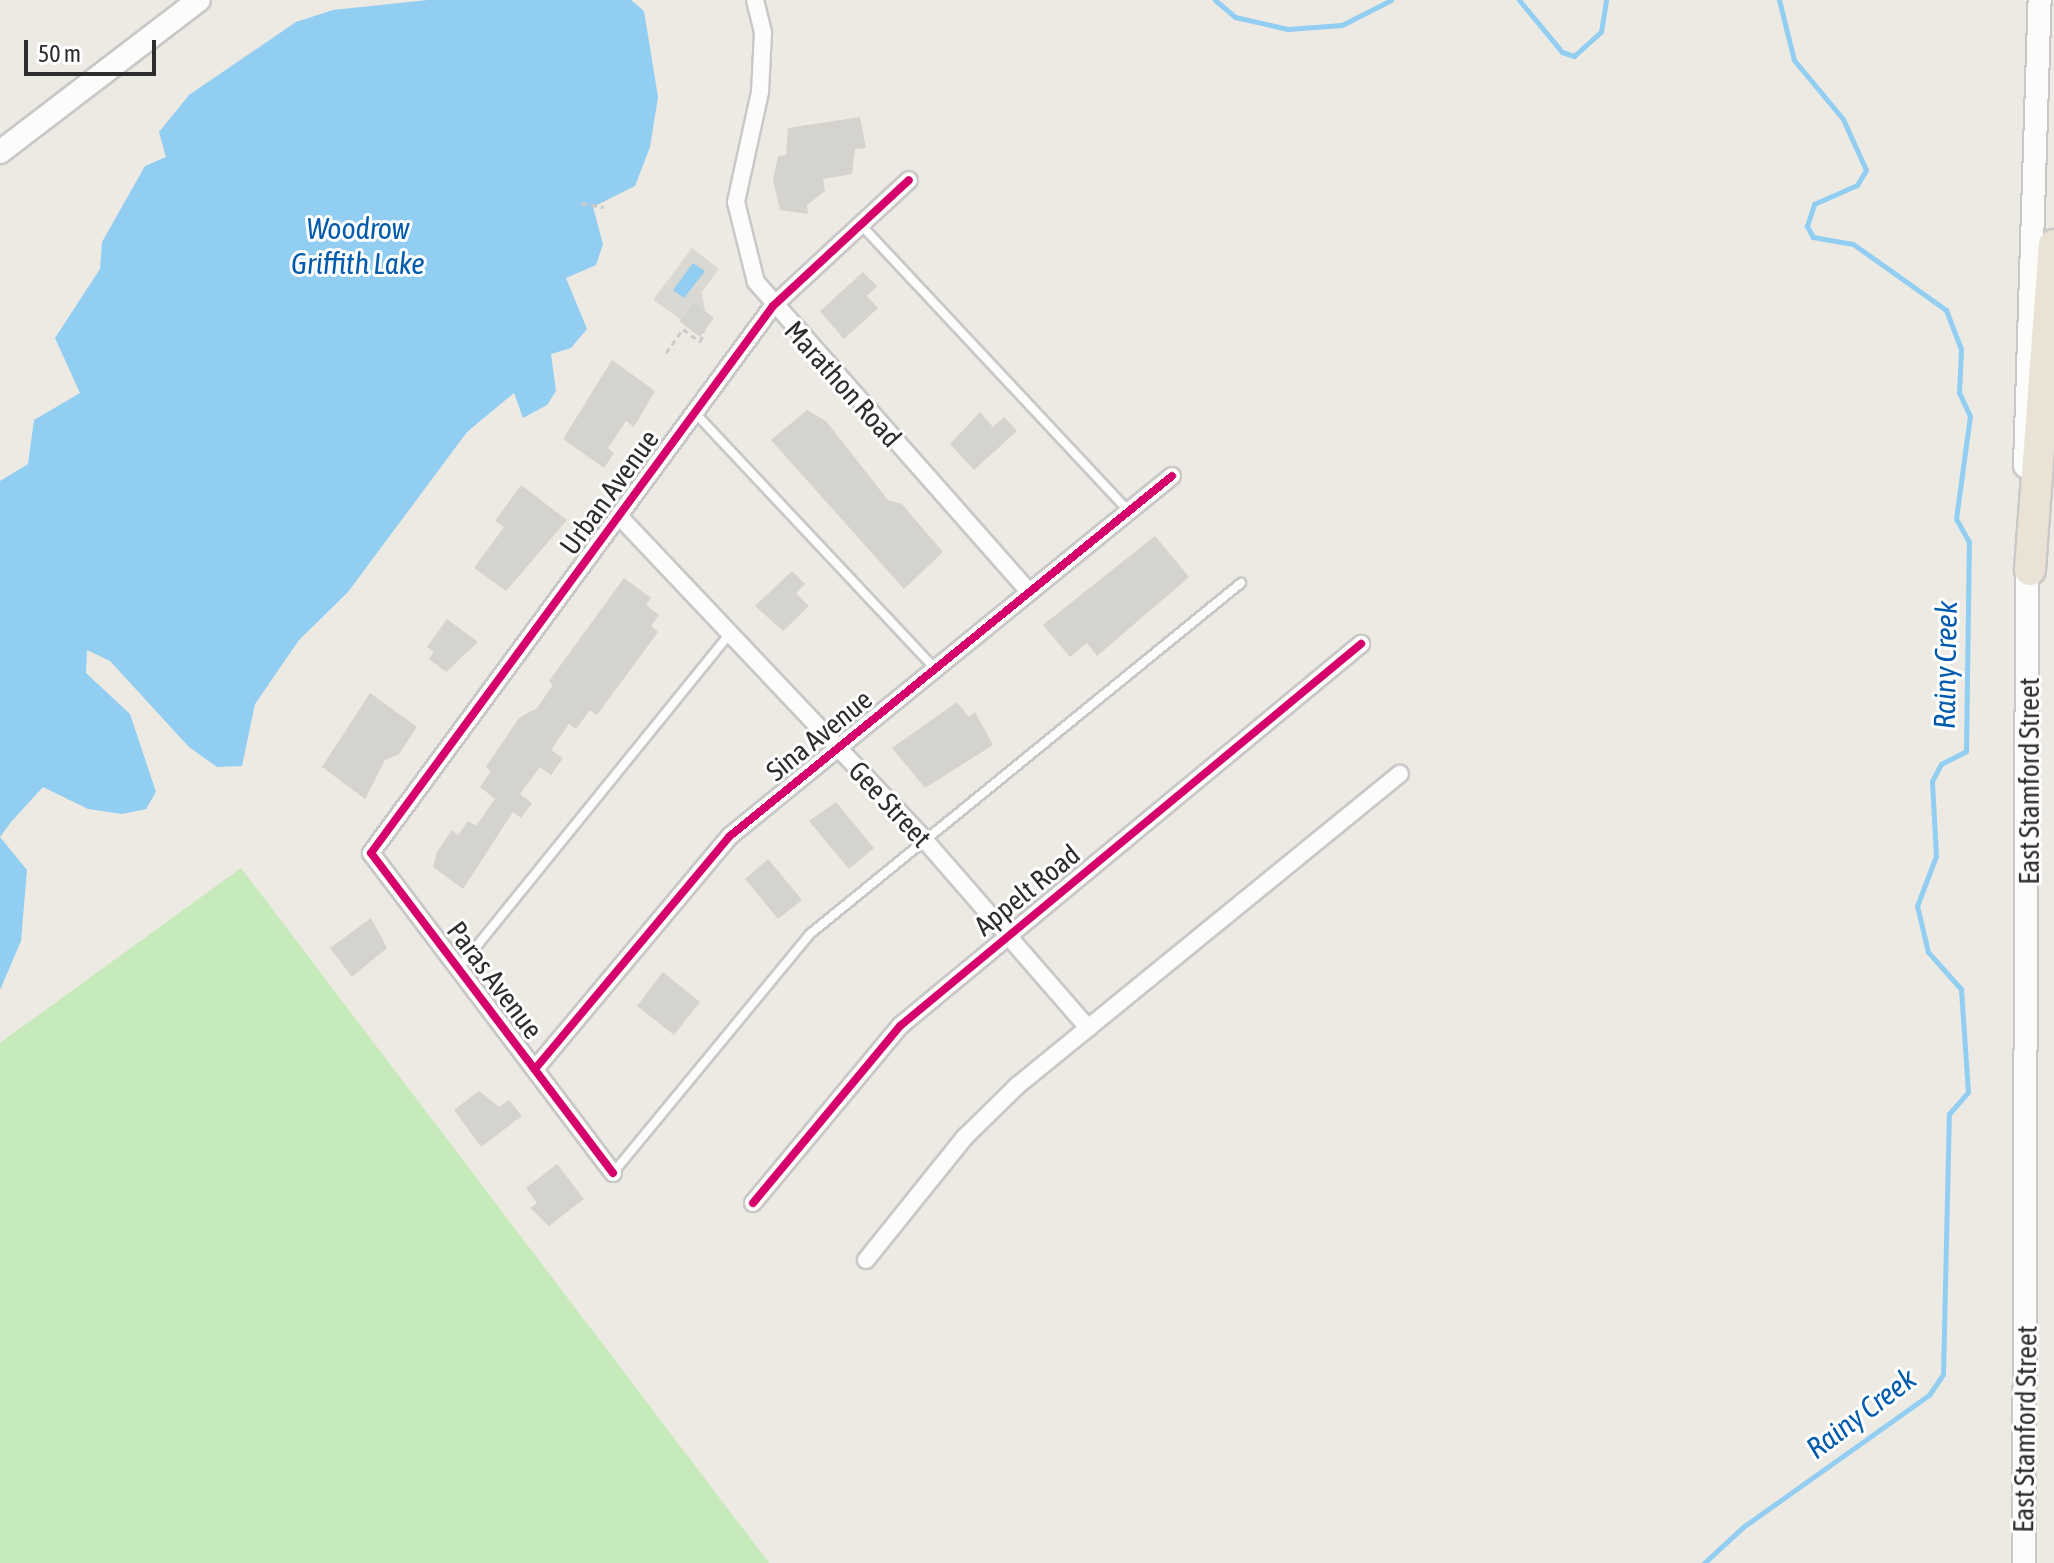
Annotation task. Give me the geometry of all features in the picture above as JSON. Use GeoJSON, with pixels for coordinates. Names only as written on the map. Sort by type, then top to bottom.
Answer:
{"type":"FeatureCollection","features":[{"type":"Feature","properties":{"kind":"highway"},"geometry":{"type":"LineString","coordinates":[[2030,570],[2054,245]]}},
{"type":"Feature","properties":{"kind":"main road"},"geometry":{"type":"LineString","coordinates":[[0,152],[199,0]]}},
{"type":"Feature","properties":{"kind":"main road","name":"East Stamford Street"},"geometry":{"type":"LineString","coordinates":[[2024,1563],[2030,570],[2025,310],[2040,0]]}},
{"type":"Feature","properties":{"kind":"street","name":"Marathon Road"},"geometry":{"type":"LineString","coordinates":[[755,0],[763,33],[760,92],[736,202],[741,245],[773,306],[1029,592]]}},
{"type":"Feature","properties":{"kind":"street","name":"Urban Avenue"},"geometry":{"type":"LineString","coordinates":[[371,853],[773,306],[909,180]]}},
{"type":"Feature","properties":{"kind":"street","name":"Sina Avenue"},"geometry":{"type":"LineString","coordinates":[[535,1069],[697,868],[837,748],[1172,476]]}},
{"type":"Feature","properties":{"kind":"street","name":"Gee Street"},"geometry":{"type":"LineString","coordinates":[[619,516],[923,838],[1088,1028]]}},
{"type":"Feature","properties":{"kind":"street","name":"Appelt Road"},"geometry":{"type":"LineString","coordinates":[[753,1203],[900,1026],[1361,644]]}},
{"type":"Feature","properties":{"kind":"street"},"geometry":{"type":"LineString","coordinates":[[866,1260],[965,1137],[1088,1028],[1400,774]]}},
{"type":"Feature","properties":{"kind":"street","name":"Paras Avenue"},"geometry":{"type":"LineString","coordinates":[[371,853],[613,1173]]}},
{"type":"Feature","properties":{"kind":"lane"},"geometry":{"type":"LineString","coordinates":[[861,225],[1129,511]]}},
{"type":"Feature","properties":{"kind":"lane"},"geometry":{"type":"LineString","coordinates":[[695,413],[935,669]]}},
{"type":"Feature","properties":{"kind":"lane"},"geometry":{"type":"LineString","coordinates":[[613,1173],[810,934],[923,838],[1241,583]]}},
{"type":"Feature","properties":{"kind":"lane"},"geometry":{"type":"LineString","coordinates":[[459,968],[729,634]]}},
{"type":"Feature","properties":{"kind":"path"},"geometry":{"type":"LineString","coordinates":[[581,203],[604,207]]}},
{"type":"Feature","properties":{"kind":"path"},"geometry":{"type":"LineString","coordinates":[[666,353],[683,329],[700,342],[704,331]]}},
{"type":"Feature","properties":{"kind":"green space"},"geometry":{"type":"Polygon","coordinates":[[[241,868],[769,1563],[0,1563],[0,1043],[241,868]]]}},
{"type":"Feature","properties":{"kind":"shaded area"},"geometry":{"type":"Polygon","coordinates":[[[692,248],[719,269],[702,292],[705,311],[692,302],[680,319],[653,300],[692,248]]]}},
{"type":"Feature","properties":{"kind":"water","name":"Woodrow Griffith Lake"},"geometry":{"type":"Polygon","coordinates":[[[428,0],[631,0],[644,11],[658,97],[650,147],[635,186],[593,207],[603,244],[596,265],[566,278],[587,329],[571,348],[551,354],[556,391],[547,405],[523,418],[514,393],[467,432],[348,592],[299,640],[255,704],[242,766],[217,767],[189,747],[110,661],[87,650],[86,673],[130,714],[156,792],[146,809],[122,814],[88,809],[43,787],[0,837],[0,481],[28,464],[34,420],[80,393],[55,338],[100,269],[102,242],[145,166],[166,157],[159,132],[189,95],[296,22],[333,10],[428,0]]]}},
{"type":"Feature","properties":{"kind":"water"},"geometry":{"type":"Polygon","coordinates":[[[693,263],[705,271],[684,298],[673,290],[693,263]]]}},
{"type":"Feature","properties":{"kind":"water"},"geometry":{"type":"Polygon","coordinates":[[[0,837],[27,870],[21,941],[0,990],[0,837]]]}},
{"type":"Feature","properties":{"kind":"building"},"geometry":{"type":"Polygon","coordinates":[[[860,117],[866,148],[855,149],[852,174],[823,179],[825,191],[807,205],[808,214],[780,210],[773,180],[778,156],[786,155],[788,128],[860,117]]]}},
{"type":"Feature","properties":{"kind":"building"},"geometry":{"type":"Polygon","coordinates":[[[863,272],[877,286],[867,296],[878,308],[844,339],[820,311],[863,272]]]}},
{"type":"Feature","properties":{"kind":"building"},"geometry":{"type":"Polygon","coordinates":[[[693,301],[714,318],[700,337],[679,321],[693,301]]]}},
{"type":"Feature","properties":{"kind":"building"},"geometry":{"type":"Polygon","coordinates":[[[612,360],[655,391],[634,427],[626,421],[608,448],[614,453],[604,468],[563,439],[612,360]]]}},
{"type":"Feature","properties":{"kind":"building"},"geometry":{"type":"Polygon","coordinates":[[[807,410],[826,421],[888,500],[902,504],[943,552],[904,589],[771,440],[807,410]]]}},
{"type":"Feature","properties":{"kind":"building"},"geometry":{"type":"Polygon","coordinates":[[[980,412],[993,427],[1004,417],[1017,431],[974,470],[950,444],[980,412]]]}},
{"type":"Feature","properties":{"kind":"building"},"geometry":{"type":"Polygon","coordinates":[[[521,485],[567,520],[506,591],[474,568],[504,527],[495,521],[521,485]]]}},
{"type":"Feature","properties":{"kind":"building"},"geometry":{"type":"Polygon","coordinates":[[[1155,536],[1189,577],[1097,656],[1087,643],[1070,657],[1043,625],[1155,536]]]}},
{"type":"Feature","properties":{"kind":"building"},"geometry":{"type":"Polygon","coordinates":[[[792,571],[805,584],[796,593],[809,606],[783,631],[755,606],[792,571]]]}},
{"type":"Feature","properties":{"kind":"building"},"geometry":{"type":"Polygon","coordinates":[[[624,578],[651,598],[646,605],[659,615],[651,626],[658,632],[597,715],[590,710],[576,729],[569,724],[551,750],[563,758],[551,775],[540,767],[520,794],[532,803],[521,818],[513,812],[463,889],[433,867],[437,852],[452,830],[458,835],[468,821],[476,826],[495,799],[480,787],[491,771],[486,767],[519,718],[537,708],[553,685],[549,681],[624,578]]]}},
{"type":"Feature","properties":{"kind":"building"},"geometry":{"type":"Polygon","coordinates":[[[447,619],[478,642],[446,672],[429,659],[434,652],[427,647],[447,619]]]}},
{"type":"Feature","properties":{"kind":"building"},"geometry":{"type":"Polygon","coordinates":[[[370,693],[417,727],[399,754],[385,760],[365,799],[322,767],[370,693]]]}},
{"type":"Feature","properties":{"kind":"building"},"geometry":{"type":"Polygon","coordinates":[[[957,702],[969,717],[975,712],[993,745],[925,788],[892,748],[957,702]]]}},
{"type":"Feature","properties":{"kind":"building"},"geometry":{"type":"Polygon","coordinates":[[[836,802],[874,848],[849,869],[809,821],[836,802]]]}},
{"type":"Feature","properties":{"kind":"building"},"geometry":{"type":"Polygon","coordinates":[[[768,859],[802,900],[778,919],[745,879],[768,859]]]}},
{"type":"Feature","properties":{"kind":"building"},"geometry":{"type":"Polygon","coordinates":[[[371,918],[387,948],[352,977],[330,948],[371,918]]]}},
{"type":"Feature","properties":{"kind":"building"},"geometry":{"type":"Polygon","coordinates":[[[663,972],[700,1002],[674,1035],[637,1006],[663,972]]]}},
{"type":"Feature","properties":{"kind":"building"},"geometry":{"type":"Polygon","coordinates":[[[479,1091],[499,1107],[509,1100],[522,1116],[481,1147],[454,1110],[479,1091]]]}},
{"type":"Feature","properties":{"kind":"building"},"geometry":{"type":"Polygon","coordinates":[[[557,1164],[584,1199],[549,1226],[530,1208],[537,1203],[526,1188],[557,1164]]]}},
{"type":"Feature","properties":{"kind":"waterway","name":"Rainy Creek"},"geometry":{"type":"LineString","coordinates":[[1215,0],[1235,17],[1288,29],[1342,25],[1391,0]]}},
{"type":"Feature","properties":{"kind":"waterway","name":"Rainy Creek"},"geometry":{"type":"LineString","coordinates":[[1519,0],[1562,52],[1574,56],[1601,32],[1606,0]]}},
{"type":"Feature","properties":{"kind":"waterway","name":"Rainy Creek"},"geometry":{"type":"LineString","coordinates":[[1704,1563],[1743,1527],[1929,1395],[1943,1374],[1949,1114],[1968,1092],[1961,989],[1928,952],[1917,906],[1936,856],[1932,781],[1941,764],[1966,751],[1969,542],[1956,519],[1970,416],[1959,392],[1961,349],[1946,310],[1853,244],[1813,237],[1807,226],[1814,204],[1857,185],[1866,170],[1843,119],[1794,60],[1779,0]]}},
{"type":"Feature","properties":{"kind":"cycle path"},"geometry":{"type":"LineString","coordinates":[[613,1173],[371,853],[773,306],[909,180]]}},
{"type":"Feature","properties":{"kind":"cycle path"},"geometry":{"type":"LineString","coordinates":[[535,1069],[730,836],[1172,476]]}},
{"type":"Feature","properties":{"kind":"cycle path"},"geometry":{"type":"LineString","coordinates":[[753,1203],[900,1026],[1361,644]]}}]}
